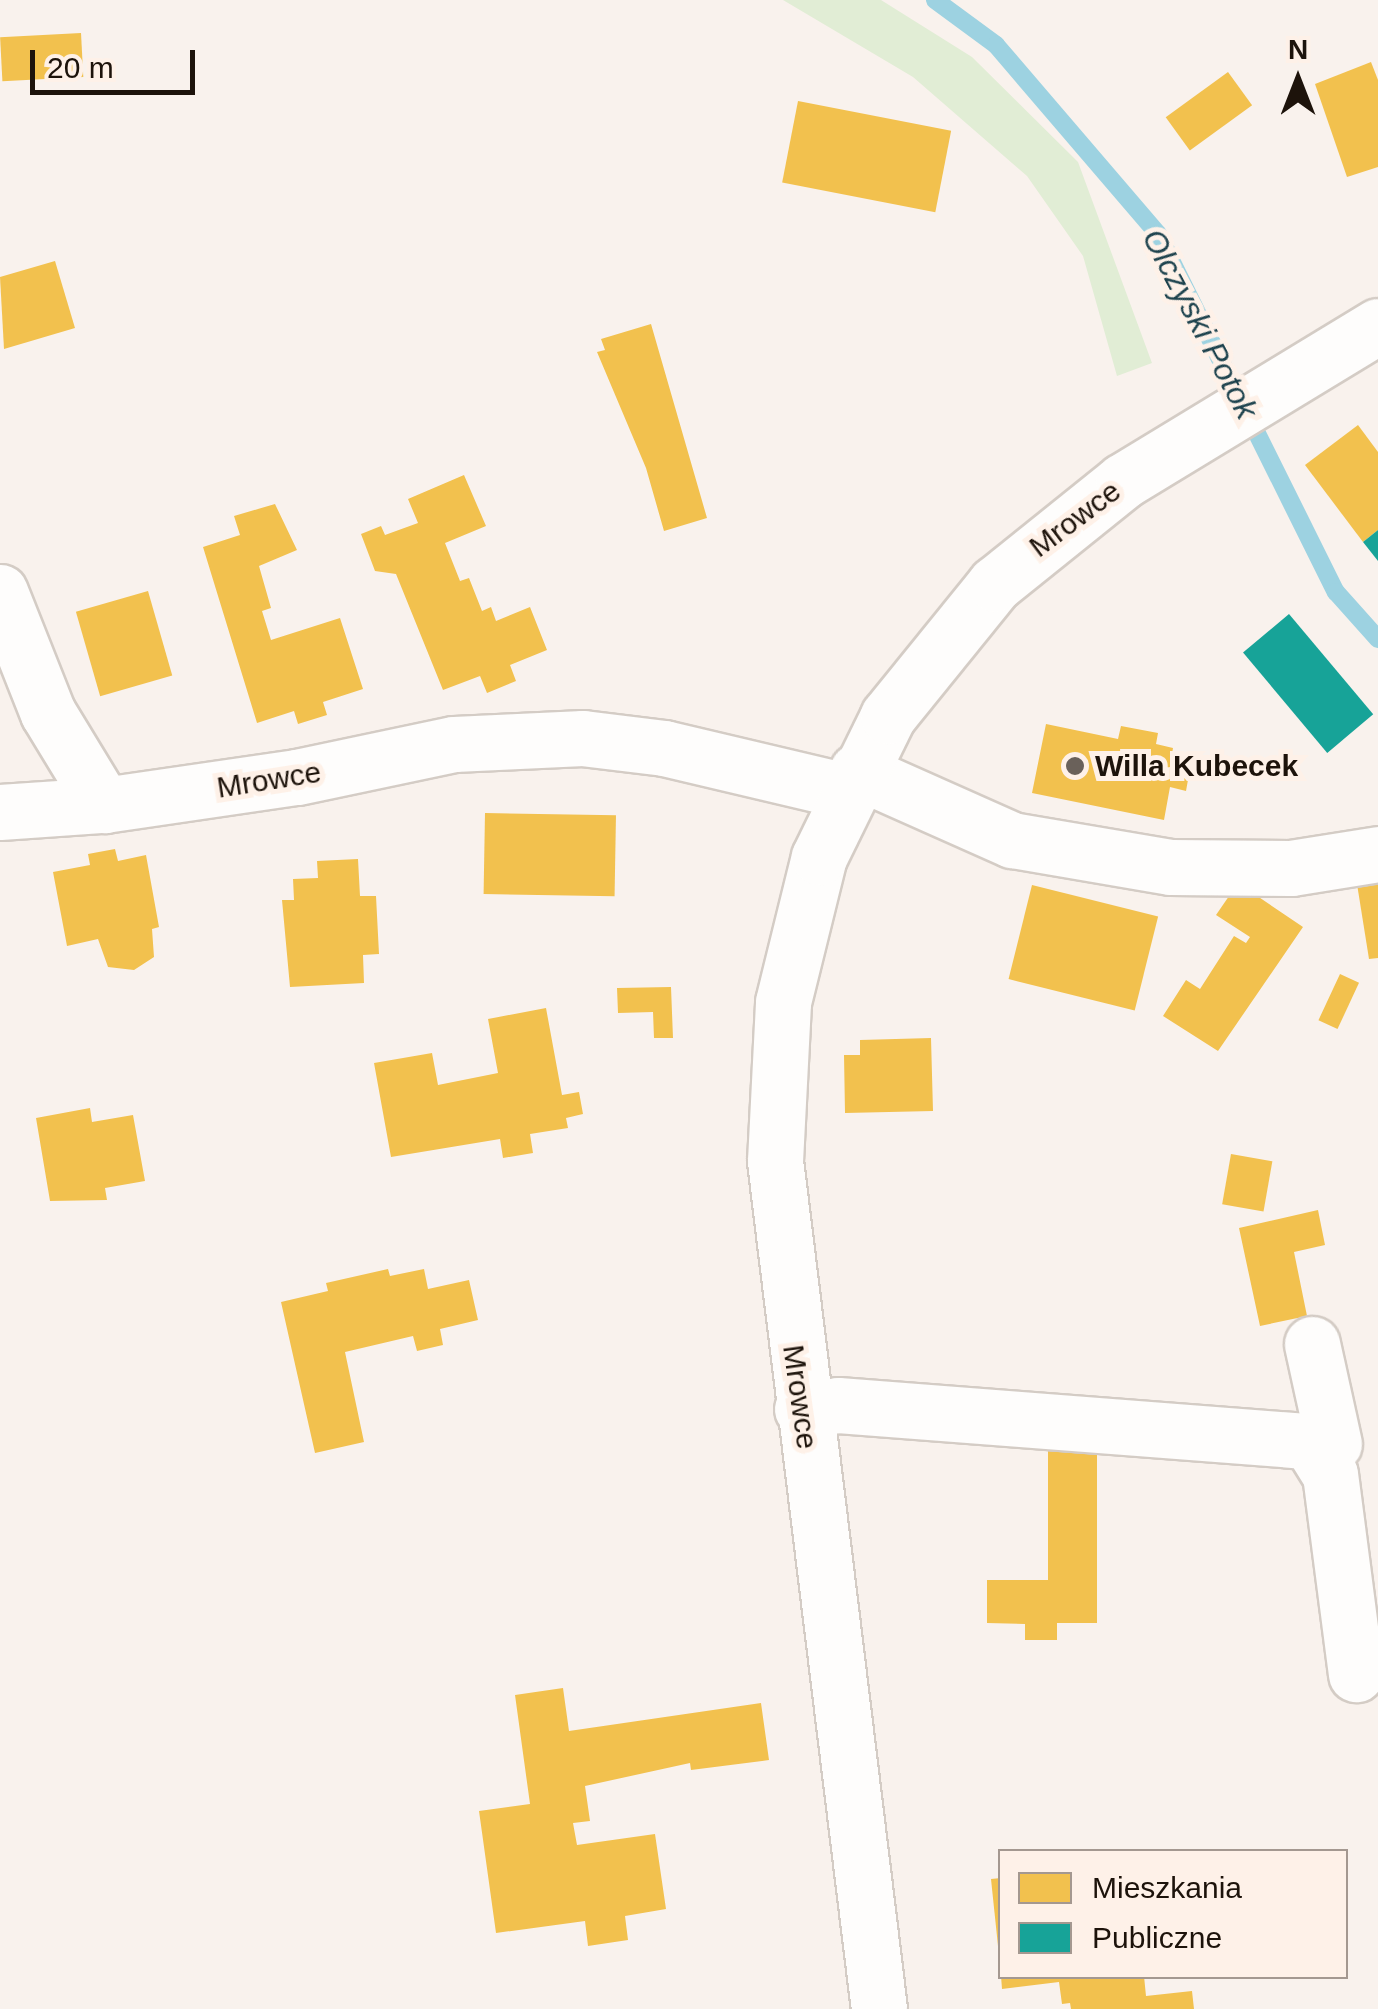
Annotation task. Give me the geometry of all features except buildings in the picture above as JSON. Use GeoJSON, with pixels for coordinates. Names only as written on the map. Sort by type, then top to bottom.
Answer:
{"type":"FeatureCollection","features":[{"type":"Feature","properties":{"kind":"street","name":"Mrowce"},"geometry":{"type":"LineString","coordinates":[[879,2009],[777,1194],[776,1071],[803,913],[852,781],[910,684],[973,607],[1079,512],[1156,460],[1378,326]]}},
{"type":"Feature","properties":{"kind":"street"},"geometry":{"type":"LineString","coordinates":[[0,592],[48,713],[104,805]]}},
{"type":"Feature","properties":{"kind":"street","name":"Mrowce"},"geometry":{"type":"LineString","coordinates":[[0,812],[104,805],[297,777],[454,744],[584,738],[852,781]]}},
{"type":"Feature","properties":{"kind":"street"},"geometry":{"type":"LineString","coordinates":[[852,781],[1012,840],[1170,867],[1291,868],[1378,854]]}},
{"type":"Feature","properties":{"kind":"street"},"geometry":{"type":"LineString","coordinates":[[1312,1344],[1340,1445],[1330,1474],[1356,1674]]}},
{"type":"Feature","properties":{"kind":"street"},"geometry":{"type":"LineString","coordinates":[[802,1409],[838,1404],[1340,1445]]}},
{"type":"Feature","properties":{"kind":"green space"},"geometry":{"type":"Polygon","coordinates":[[[783,0],[881,0],[972,57],[1078,162],[1152,363],[1117,376],[1083,256],[1027,176],[913,77],[783,0]]]}},
{"type":"Feature","properties":{"kind":"waterway","name":"Olczyski Potok"},"geometry":{"type":"LineString","coordinates":[[935,0],[996,45],[1158,234],[1336,592],[1378,639]]}},
{"type":"Feature","properties":{"kind":"place","name":"Willa Kubecek"},"geometry":{"type":"Point","coordinates":[1075,766]}}]}
